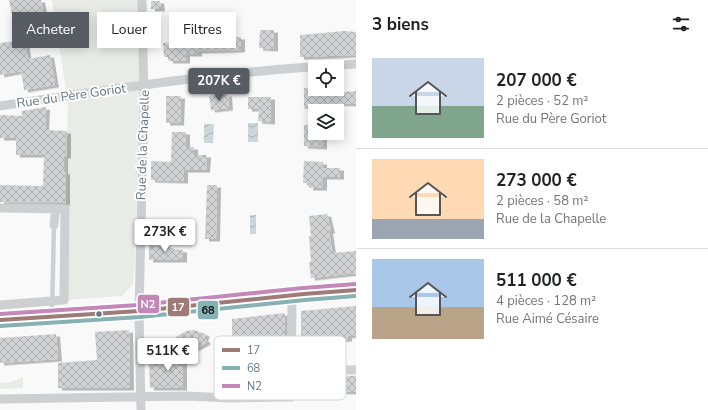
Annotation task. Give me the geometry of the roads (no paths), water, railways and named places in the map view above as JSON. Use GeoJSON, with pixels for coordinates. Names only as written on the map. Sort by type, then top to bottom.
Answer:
{"type":"FeatureCollection","features":[{"type":"Feature","properties":{"kind":"main road"},"geometry":{"type":"LineString","coordinates":[[0,320],[139,311],[356,290]]}},
{"type":"Feature","properties":{"kind":"street","name":"Rue de la Chapelle"},"geometry":{"type":"LineString","coordinates":[[141,410],[139,311],[144,84],[142,0]]}},
{"type":"Feature","properties":{"kind":"street","name":"Rue du Père Goriot"},"geometry":{"type":"LineString","coordinates":[[0,106],[144,84],[297,67],[356,64]]}},
{"type":"Feature","properties":{"kind":"street"},"geometry":{"type":"LineString","coordinates":[[0,208],[66,210],[64,300],[0,305]]}},
{"type":"Feature","properties":{"kind":"street"},"geometry":{"type":"LineString","coordinates":[[0,212],[65,214]]}},
{"type":"Feature","properties":{"kind":"street"},"geometry":{"type":"LineString","coordinates":[[54,225],[55,214]]}},
{"type":"Feature","properties":{"kind":"street"},"geometry":{"type":"LineString","coordinates":[[291,336],[292,295]]}},
{"type":"Feature","properties":{"kind":"street"},"geometry":{"type":"LineString","coordinates":[[346,370],[356,370]]}},
{"type":"Feature","properties":{"kind":"street"},"geometry":{"type":"LineString","coordinates":[[0,399],[187,396],[214,397]]}},
{"type":"Feature","properties":{"kind":"lane"},"geometry":{"type":"LineString","coordinates":[[52,316],[54,225]]}},
{"type":"Feature","properties":{"kind":"water"},"geometry":{"type":"Polygon","coordinates":[[[248,123],[258,123],[258,142],[248,142],[248,123]]]}},
{"type":"Feature","properties":{"kind":"water"},"geometry":{"type":"Polygon","coordinates":[[[204,124],[214,124],[213,143],[204,143],[204,124]]]}},
{"type":"Feature","properties":{"kind":"water"},"geometry":{"type":"Polygon","coordinates":[[[250,215],[256,215],[256,234],[250,234],[250,215]]]}}]}
